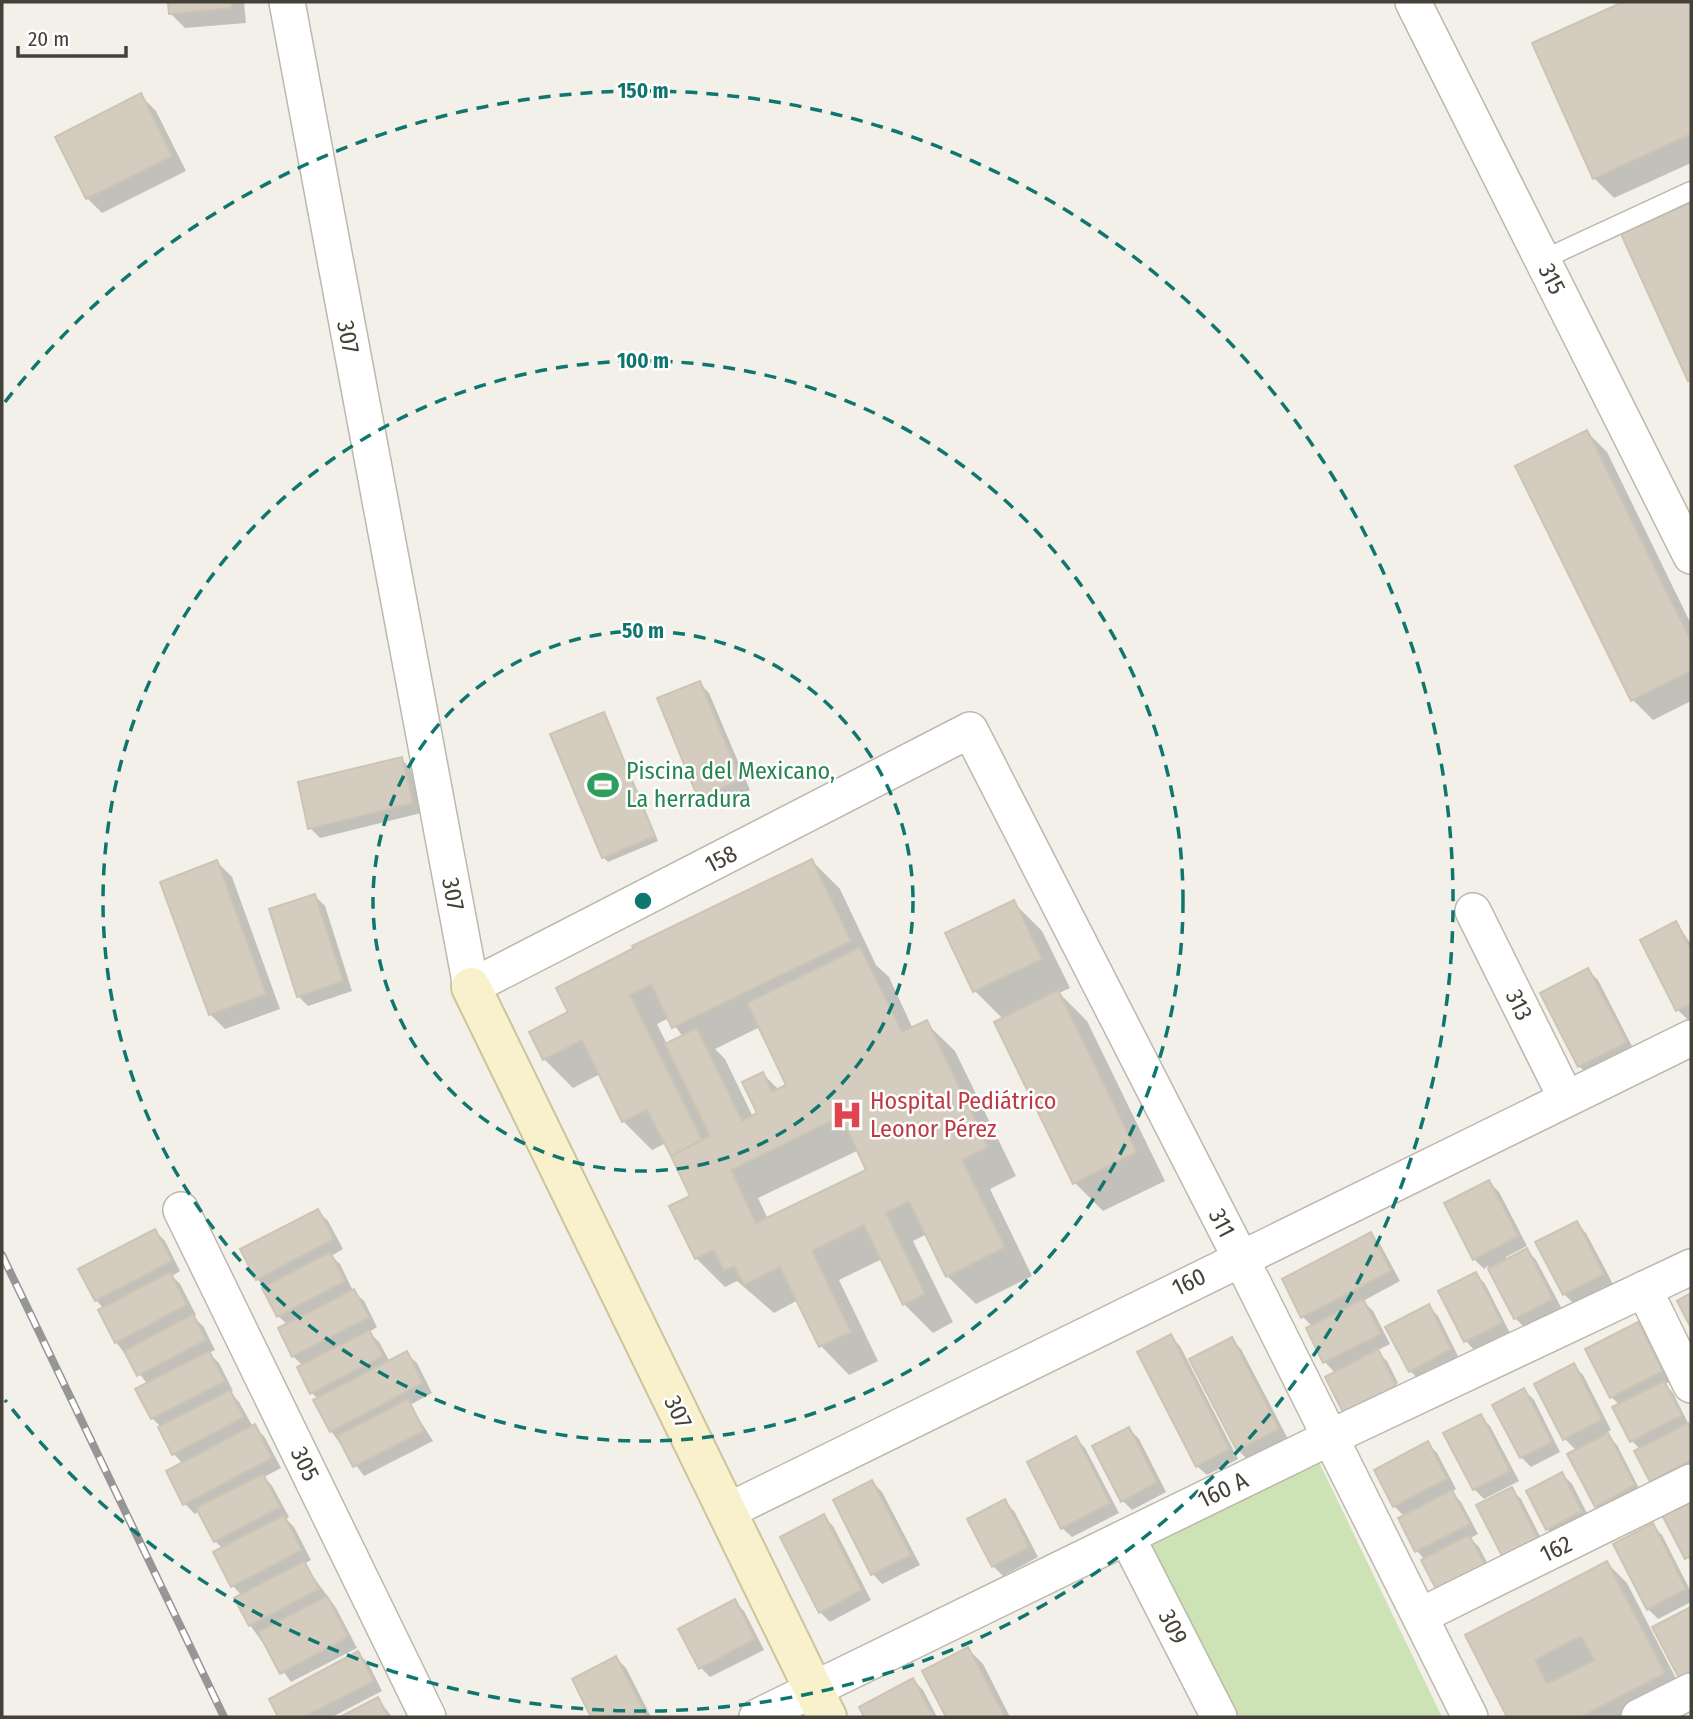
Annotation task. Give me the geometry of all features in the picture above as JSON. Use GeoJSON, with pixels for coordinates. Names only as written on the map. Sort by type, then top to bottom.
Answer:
{"type":"FeatureCollection","features":[{"type":"Feature","properties":{"kind":"street","name":"307"},"geometry":{"type":"LineString","coordinates":[[287,2],[471,987],[821,1704]]}},
{"type":"Feature","properties":{"kind":"street","name":"315"},"geometry":{"type":"LineString","coordinates":[[1413,2],[1691,556]]}},
{"type":"Feature","properties":{"kind":"street","name":"158"},"geometry":{"type":"LineString","coordinates":[[471,987],[970,730]]}},
{"type":"Feature","properties":{"kind":"street","name":"311"},"geometry":{"type":"LineString","coordinates":[[970,730],[1240,1257],[1469,1717]]}},
{"type":"Feature","properties":{"kind":"street","name":"313"},"geometry":{"type":"LineString","coordinates":[[1473,911],[1566,1098]]}},
{"type":"Feature","properties":{"kind":"street","name":"160"},"geometry":{"type":"LineString","coordinates":[[726,1512],[1240,1257],[1691,1038]]}},
{"type":"Feature","properties":{"kind":"street","name":"305"},"geometry":{"type":"LineString","coordinates":[[181,1210],[428,1717]]}},
{"type":"Feature","properties":{"kind":"street","name":"160 A"},"geometry":{"type":"LineString","coordinates":[[757,1717],[821,1704],[1127,1537],[1691,1267]]}},
{"type":"Feature","properties":{"kind":"street"},"geometry":{"type":"LineString","coordinates":[[1644,1290],[1691,1385]]}},
{"type":"Feature","properties":{"kind":"street","name":"162"},"geometry":{"type":"LineString","coordinates":[[1420,1616],[1691,1482]]}},
{"type":"Feature","properties":{"kind":"street","name":"309"},"geometry":{"type":"LineString","coordinates":[[1127,1537],[1214,1716]]}},
{"type":"Feature","properties":{"kind":"street"},"geometry":{"type":"LineString","coordinates":[[1639,1717],[1691,1691]]}},
{"type":"Feature","properties":{"kind":"lane"},"geometry":{"type":"LineString","coordinates":[[1542,260],[1691,191]]}},
{"type":"Feature","properties":{"kind":"green space"},"geometry":{"type":"Polygon","coordinates":[[[1319,1462],[1442,1717],[1232,1717],[1149,1545],[1319,1462]]]}},
{"type":"Feature","properties":{"kind":"building"},"geometry":{"type":"Polygon","coordinates":[[[168,2],[231,2],[232,8],[169,14],[168,2]]]}},
{"type":"Feature","properties":{"kind":"building"},"geometry":{"type":"Polygon","coordinates":[[[1623,2],[1691,2],[1691,134],[1593,179],[1532,43],[1623,2]]]}},
{"type":"Feature","properties":{"kind":"building"},"geometry":{"type":"Polygon","coordinates":[[[141,93],[172,156],[86,199],[55,137],[141,93]]]}},
{"type":"Feature","properties":{"kind":"building"},"geometry":{"type":"Polygon","coordinates":[[[1691,202],[1691,380],[1688,381],[1621,234],[1691,202]]]}},
{"type":"Feature","properties":{"kind":"building"},"geometry":{"type":"Polygon","coordinates":[[[1587,430],[1691,641],[1691,671],[1631,701],[1515,466],[1587,430]]]}},
{"type":"Feature","properties":{"kind":"building"},"geometry":{"type":"Polygon","coordinates":[[[700,681],[741,780],[698,798],[657,698],[700,681]]]}},
{"type":"Feature","properties":{"kind":"building","name":"Piscina del Mexicano, La herradura"},"geometry":{"type":"Polygon","coordinates":[[[604,712],[655,836],[602,858],[550,734],[604,712]]]}},
{"type":"Feature","properties":{"kind":"building"},"geometry":{"type":"Polygon","coordinates":[[[402,757],[413,803],[308,829],[298,782],[402,757]]]}},
{"type":"Feature","properties":{"kind":"building"},"geometry":{"type":"Polygon","coordinates":[[[812,859],[851,941],[672,1028],[651,984],[630,995],[702,1140],[671,1156],[647,1110],[622,1122],[582,1040],[543,1060],[529,1032],[568,1012],[556,988],[634,948],[632,946],[812,859]]]}},
{"type":"Feature","properties":{"kind":"building"},"geometry":{"type":"Polygon","coordinates":[[[217,860],[266,994],[209,1015],[160,882],[217,860]]]}},
{"type":"Feature","properties":{"kind":"building"},"geometry":{"type":"Polygon","coordinates":[[[315,894],[343,981],[297,997],[269,909],[315,894]]]}},
{"type":"Feature","properties":{"kind":"building"},"geometry":{"type":"Polygon","coordinates":[[[1014,900],[1042,959],[973,992],[945,933],[1014,900]]]}},
{"type":"Feature","properties":{"kind":"building"},"geometry":{"type":"Polygon","coordinates":[[[1676,921],[1691,950],[1691,1004],[1676,1011],[1640,940],[1676,921]]]}},
{"type":"Feature","properties":{"kind":"building"},"geometry":{"type":"Polygon","coordinates":[[[860,947],[902,1032],[927,1020],[988,1147],[962,1160],[1005,1247],[946,1277],[909,1201],[886,1213],[925,1294],[903,1305],[864,1225],[812,1251],[851,1332],[819,1347],[780,1267],[744,1285],[734,1266],[724,1271],[714,1250],[695,1259],[669,1206],[690,1196],[671,1156],[710,1136],[665,1044],[697,1028],[742,1121],[757,1113],[742,1082],[763,1072],[772,1092],[786,1085],[747,1003],[860,947]],[[841,1116],[731,1170],[756,1223],[866,1170],[841,1116]]]}},
{"type":"Feature","properties":{"kind":"building"},"geometry":{"type":"Polygon","coordinates":[[[1588,968],[1627,1042],[1578,1067],[1540,993],[1588,968]]]}},
{"type":"Feature","properties":{"kind":"building"},"geometry":{"type":"Polygon","coordinates":[[[1058,990],[1137,1152],[1073,1184],[994,1022],[1058,990]]]}},
{"type":"Feature","properties":{"kind":"building"},"geometry":{"type":"Polygon","coordinates":[[[1489,1180],[1518,1236],[1473,1260],[1444,1203],[1489,1180]]]}},
{"type":"Feature","properties":{"kind":"building"},"geometry":{"type":"Polygon","coordinates":[[[318,1209],[334,1239],[256,1280],[240,1249],[318,1209]]]}},
{"type":"Feature","properties":{"kind":"building"},"geometry":{"type":"Polygon","coordinates":[[[1577,1221],[1604,1274],[1563,1295],[1535,1242],[1577,1221]]]}},
{"type":"Feature","properties":{"kind":"building"},"geometry":{"type":"Polygon","coordinates":[[[155,1229],[172,1261],[95,1301],[78,1269],[155,1229]]]}},
{"type":"Feature","properties":{"kind":"building"},"geometry":{"type":"Polygon","coordinates":[[[1371,1232],[1391,1271],[1301,1318],[1282,1279],[1371,1232]]]}},
{"type":"Feature","properties":{"kind":"building"},"geometry":{"type":"Polygon","coordinates":[[[1527,1248],[1553,1299],[1514,1319],[1488,1269],[1527,1248]]]}},
{"type":"Feature","properties":{"kind":"building"},"geometry":{"type":"Polygon","coordinates":[[[330,1252],[345,1281],[277,1317],[262,1288],[330,1252]]]}},
{"type":"Feature","properties":{"kind":"building"},"geometry":{"type":"Polygon","coordinates":[[[170,1272],[187,1305],[115,1343],[98,1310],[170,1272]]]}},
{"type":"Feature","properties":{"kind":"building"},"geometry":{"type":"Polygon","coordinates":[[[1476,1272],[1502,1323],[1464,1342],[1438,1291],[1476,1272]]]}},
{"type":"Feature","properties":{"kind":"building"},"geometry":{"type":"Polygon","coordinates":[[[354,1289],[369,1317],[292,1357],[278,1328],[354,1289]]]}},
{"type":"Feature","properties":{"kind":"building"},"geometry":{"type":"Polygon","coordinates":[[[1691,1293],[1691,1328],[1677,1301],[1691,1293]]]}},
{"type":"Feature","properties":{"kind":"building"},"geometry":{"type":"Polygon","coordinates":[[[1363,1299],[1381,1334],[1323,1363],[1306,1328],[1363,1299]]]}},
{"type":"Feature","properties":{"kind":"building"},"geometry":{"type":"Polygon","coordinates":[[[1429,1304],[1451,1349],[1409,1372],[1385,1327],[1429,1304]]]}},
{"type":"Feature","properties":{"kind":"building"},"geometry":{"type":"Polygon","coordinates":[[[193,1314],[206,1340],[137,1376],[124,1351],[193,1314]]]}},
{"type":"Feature","properties":{"kind":"building"},"geometry":{"type":"Polygon","coordinates":[[[1638,1322],[1663,1371],[1610,1398],[1585,1349],[1638,1322]]]}},
{"type":"Feature","properties":{"kind":"building"},"geometry":{"type":"Polygon","coordinates":[[[369,1330],[383,1356],[310,1394],[297,1367],[369,1330]]]}},
{"type":"Feature","properties":{"kind":"building"},"geometry":{"type":"Polygon","coordinates":[[[1171,1334],[1229,1449],[1196,1467],[1137,1352],[1171,1334]]]}},
{"type":"Feature","properties":{"kind":"building"},"geometry":{"type":"Polygon","coordinates":[[[1232,1337],[1279,1429],[1237,1451],[1189,1359],[1232,1337]]]}},
{"type":"Feature","properties":{"kind":"building"},"geometry":{"type":"Polygon","coordinates":[[[1378,1349],[1396,1386],[1344,1414],[1325,1377],[1378,1349]]]}},
{"type":"Feature","properties":{"kind":"building"},"geometry":{"type":"Polygon","coordinates":[[[209,1351],[225,1381],[151,1419],[135,1389],[209,1351]]]}},
{"type":"Feature","properties":{"kind":"building"},"geometry":{"type":"Polygon","coordinates":[[[407,1351],[423,1383],[330,1432],[313,1400],[407,1351]]]}},
{"type":"Feature","properties":{"kind":"building"},"geometry":{"type":"Polygon","coordinates":[[[1574,1363],[1602,1420],[1563,1440],[1534,1384],[1574,1363]]]}},
{"type":"Feature","properties":{"kind":"building"},"geometry":{"type":"Polygon","coordinates":[[[1664,1381],[1682,1415],[1630,1442],[1612,1407],[1664,1381]]]}},
{"type":"Feature","properties":{"kind":"building"},"geometry":{"type":"Polygon","coordinates":[[[1524,1388],[1552,1442],[1520,1458],[1492,1405],[1524,1388]]]}},
{"type":"Feature","properties":{"kind":"building"},"geometry":{"type":"Polygon","coordinates":[[[230,1390],[244,1417],[172,1455],[158,1427],[230,1390]]]}},
{"type":"Feature","properties":{"kind":"building"},"geometry":{"type":"Polygon","coordinates":[[[408,1399],[424,1431],[353,1467],[337,1436],[408,1399]]]}},
{"type":"Feature","properties":{"kind":"building"},"geometry":{"type":"Polygon","coordinates":[[[1481,1414],[1510,1471],[1473,1490],[1443,1433],[1481,1414]]]}},
{"type":"Feature","properties":{"kind":"building"},"geometry":{"type":"Polygon","coordinates":[[[1688,1423],[1691,1429],[1691,1460],[1650,1482],[1634,1451],[1688,1423]]]}},
{"type":"Feature","properties":{"kind":"building"},"geometry":{"type":"Polygon","coordinates":[[[255,1424],[272,1458],[183,1505],[166,1471],[255,1424]]]}},
{"type":"Feature","properties":{"kind":"building"},"geometry":{"type":"Polygon","coordinates":[[[1129,1427],[1157,1482],[1121,1502],[1092,1446],[1129,1427]]]}},
{"type":"Feature","properties":{"kind":"building"},"geometry":{"type":"Polygon","coordinates":[[[1608,1433],[1635,1485],[1595,1507],[1567,1454],[1608,1433]]]}},
{"type":"Feature","properties":{"kind":"building"},"geometry":{"type":"Polygon","coordinates":[[[1076,1436],[1110,1503],[1061,1529],[1027,1462],[1076,1436]]]}},
{"type":"Feature","properties":{"kind":"building"},"geometry":{"type":"Polygon","coordinates":[[[1428,1441],[1447,1479],[1393,1507],[1374,1470],[1428,1441]]]}},
{"type":"Feature","properties":{"kind":"building"},"geometry":{"type":"Polygon","coordinates":[[[1562,1472],[1582,1511],[1546,1530],[1526,1491],[1562,1472]]]}},
{"type":"Feature","properties":{"kind":"building"},"geometry":{"type":"Polygon","coordinates":[[[263,1474],[280,1507],[214,1542],[196,1508],[263,1474]]]}},
{"type":"Feature","properties":{"kind":"building"},"geometry":{"type":"Polygon","coordinates":[[[872,1480],[911,1555],[871,1575],[833,1500],[872,1480]]]}},
{"type":"Feature","properties":{"kind":"building"},"geometry":{"type":"Polygon","coordinates":[[[1512,1487],[1537,1538],[1502,1556],[1476,1505],[1512,1487]]]}},
{"type":"Feature","properties":{"kind":"building"},"geometry":{"type":"Polygon","coordinates":[[[1452,1490],[1470,1524],[1415,1552],[1398,1518],[1452,1490]]]}},
{"type":"Feature","properties":{"kind":"building"},"geometry":{"type":"Polygon","coordinates":[[[1005,1499],[1029,1547],[992,1567],[967,1519],[1005,1499]]]}},
{"type":"Feature","properties":{"kind":"building"},"geometry":{"type":"Polygon","coordinates":[[[1691,1500],[1691,1555],[1685,1559],[1662,1515],[1691,1500]]]}},
{"type":"Feature","properties":{"kind":"building"},"geometry":{"type":"Polygon","coordinates":[[[824,1514],[862,1590],[819,1613],[780,1537],[824,1514]]]}},
{"type":"Feature","properties":{"kind":"building"},"geometry":{"type":"Polygon","coordinates":[[[284,1515],[302,1550],[231,1587],[213,1552],[284,1515]]]}},
{"type":"Feature","properties":{"kind":"building"},"geometry":{"type":"Polygon","coordinates":[[[1653,1523],[1686,1589],[1647,1610],[1613,1544],[1653,1523]]]}},
{"type":"Feature","properties":{"kind":"building"},"geometry":{"type":"Polygon","coordinates":[[[1469,1535],[1487,1568],[1438,1593],[1421,1560],[1469,1535]]]}},
{"type":"Feature","properties":{"kind":"building"},"geometry":{"type":"Polygon","coordinates":[[[304,1561],[319,1589],[249,1626],[234,1598],[304,1561]]]}},
{"type":"Feature","properties":{"kind":"building"},"geometry":{"type":"Polygon","coordinates":[[[1607,1561],[1665,1673],[1581,1717],[1507,1717],[1465,1635],[1607,1561]],[[1581,1636],[1535,1660],[1547,1684],[1594,1660],[1581,1636]]]}},
{"type":"Feature","properties":{"kind":"building"},"geometry":{"type":"Polygon","coordinates":[[[327,1596],[348,1637],[280,1674],[258,1632],[327,1596]]]}},
{"type":"Feature","properties":{"kind":"building"},"geometry":{"type":"Polygon","coordinates":[[[735,1599],[755,1639],[699,1669],[678,1629],[735,1599]]]}},
{"type":"Feature","properties":{"kind":"building"},"geometry":{"type":"Polygon","coordinates":[[[1691,1607],[1691,1675],[1680,1680],[1652,1627],[1691,1607]]]}},
{"type":"Feature","properties":{"kind":"building"},"geometry":{"type":"Polygon","coordinates":[[[968,1647],[1005,1717],[946,1717],[922,1671],[968,1647]]]}},
{"type":"Feature","properties":{"kind":"building"},"geometry":{"type":"Polygon","coordinates":[[[358,1651],[374,1681],[304,1717],[278,1717],[269,1699],[358,1651]]]}},
{"type":"Feature","properties":{"kind":"building"},"geometry":{"type":"Polygon","coordinates":[[[616,1656],[647,1717],[591,1717],[572,1679],[616,1656]]]}},
{"type":"Feature","properties":{"kind":"building"},"geometry":{"type":"Polygon","coordinates":[[[913,1678],[934,1717],[864,1717],[859,1707],[913,1678]]]}},
{"type":"Feature","properties":{"kind":"building"},"geometry":{"type":"Polygon","coordinates":[[[378,1697],[388,1717],[340,1717],[378,1697]]]}},
{"type":"Feature","properties":{"kind":"railway"},"geometry":{"type":"LineString","coordinates":[[2,1255],[224,1717]]}},
{"type":"Feature","properties":{"kind":"place","name":"Piscina del Mexicano, La herradura"},"geometry":{"type":"Point","coordinates":[603,785]}},
{"type":"Feature","properties":{"kind":"place","name":"Hospital Pediátrico Leonor Pérez"},"geometry":{"type":"Point","coordinates":[847,1115]}}]}
